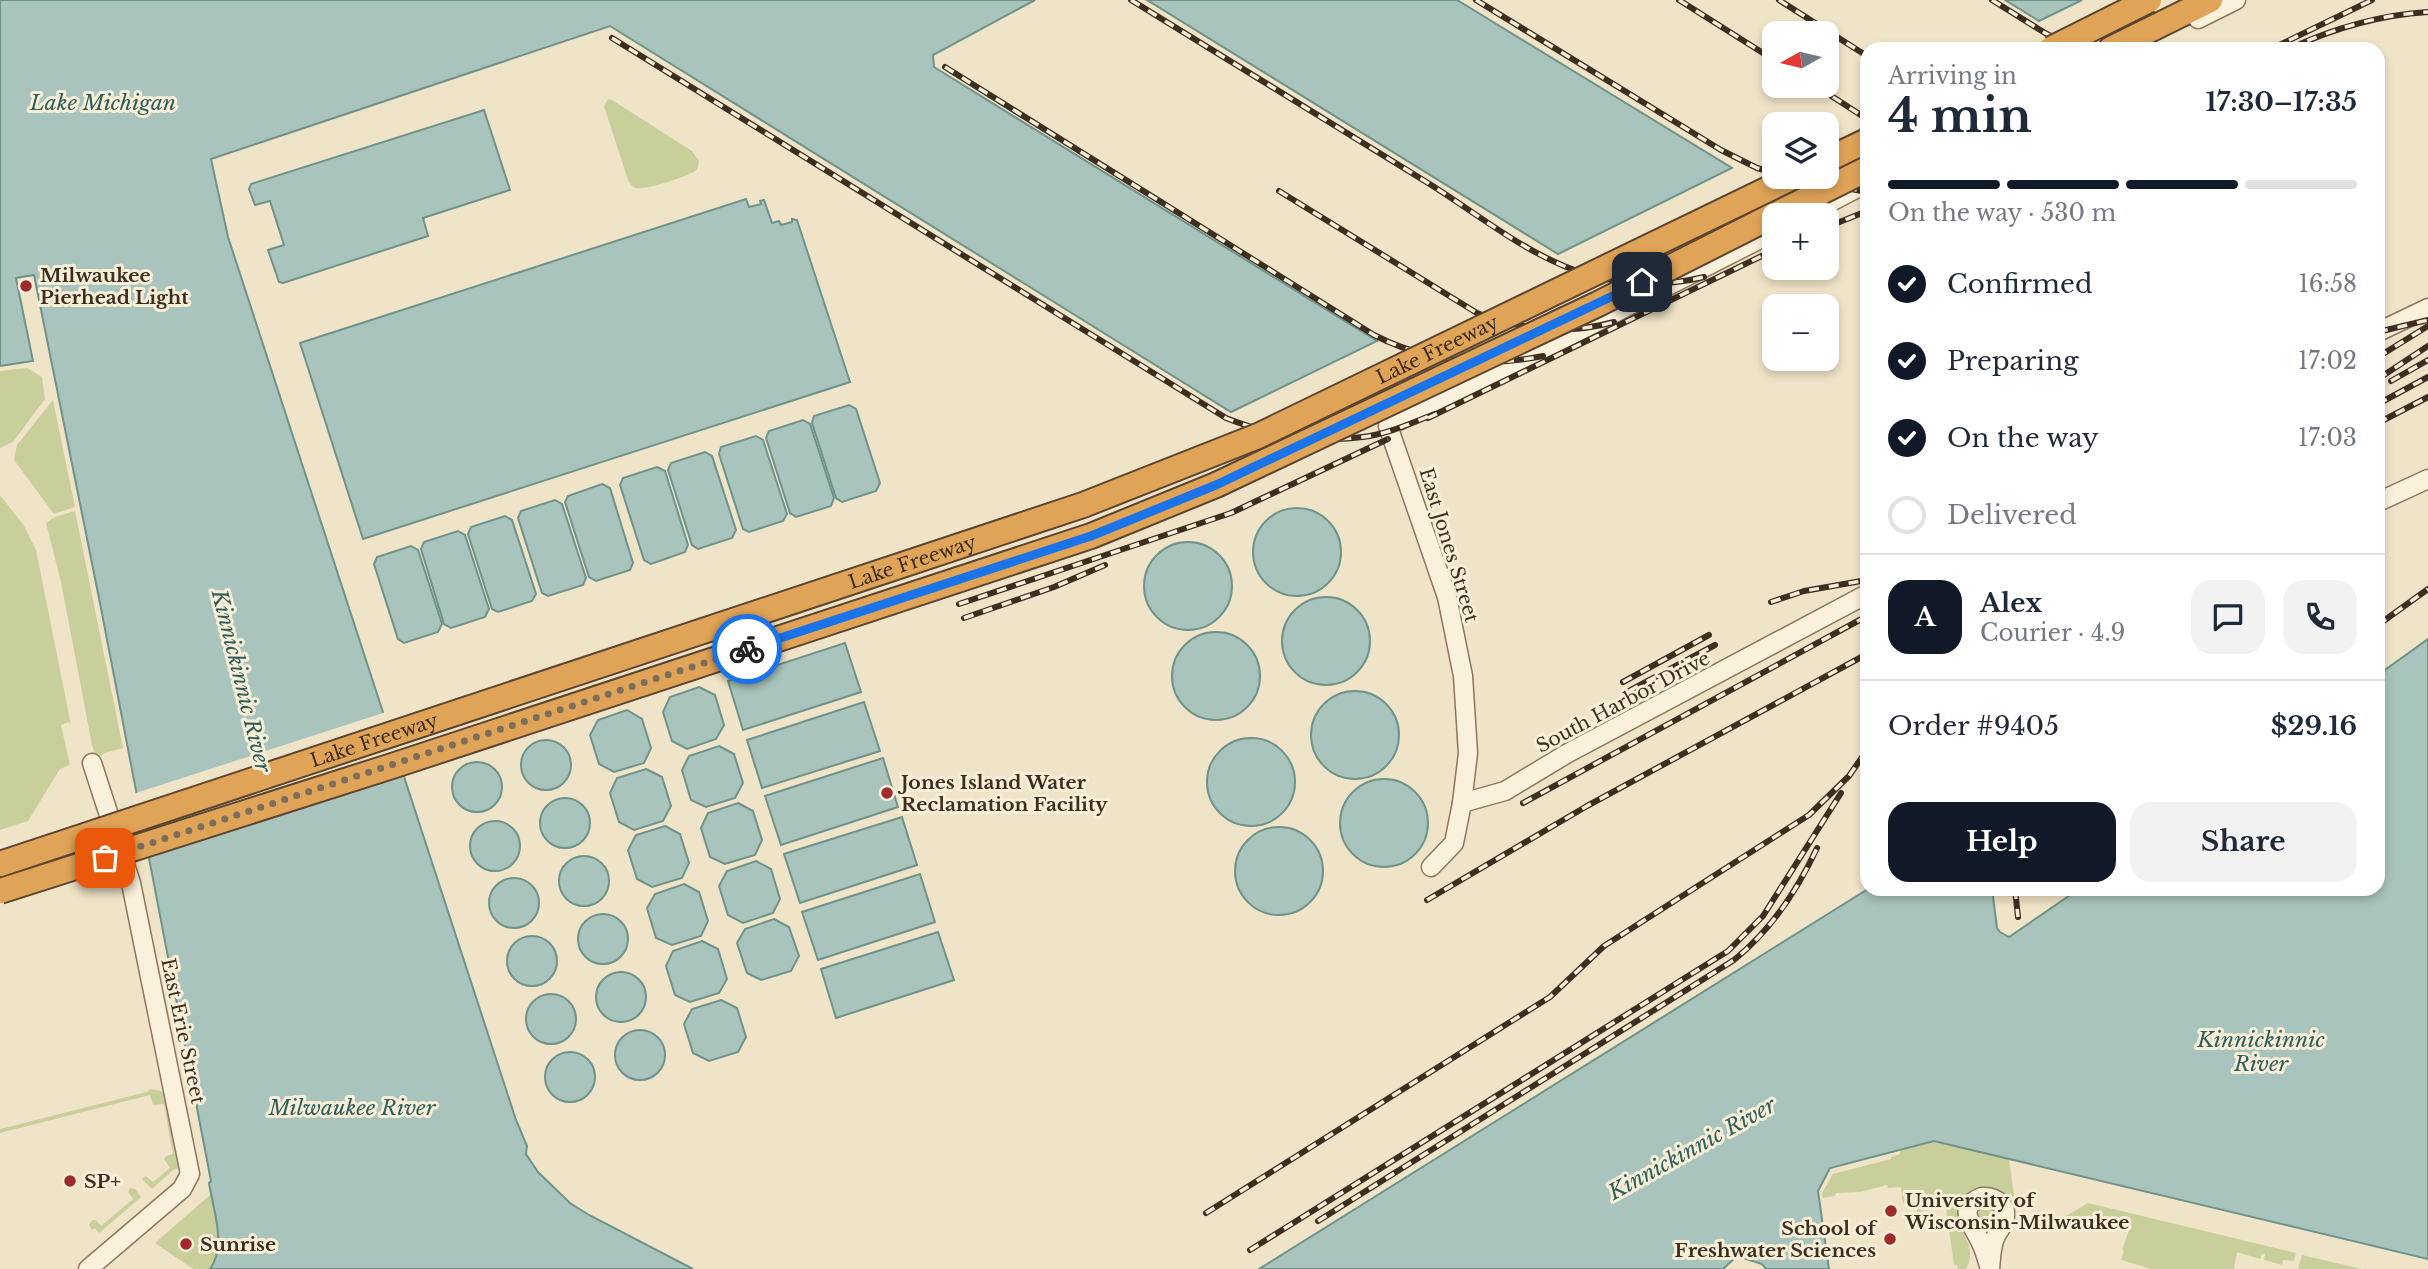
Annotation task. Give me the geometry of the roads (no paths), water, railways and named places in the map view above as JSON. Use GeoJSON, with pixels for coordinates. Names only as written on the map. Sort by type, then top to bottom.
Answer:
{"type":"FeatureCollection","features":[{"type":"Feature","properties":{"kind":"highway"},"geometry":{"type":"LineString","coordinates":[[2065,42],[2149,0]]}},
{"type":"Feature","properties":{"kind":"highway"},"geometry":{"type":"LineString","coordinates":[[2125,42],[2210,0]]}},
{"type":"Feature","properties":{"kind":"highway"},"geometry":{"type":"LineString","coordinates":[[1839,154],[1860,144]]}},
{"type":"Feature","properties":{"kind":"highway","name":"Lake Freeway"},"geometry":{"type":"LineString","coordinates":[[1799,203],[1860,172]]}},
{"type":"Feature","properties":{"kind":"highway","name":"Lake Freeway"},"geometry":{"type":"LineString","coordinates":[[0,864],[1083,505],[1258,436],[1768,189]]}},
{"type":"Feature","properties":{"kind":"highway","name":"Lake Freeway"},"geometry":{"type":"LineString","coordinates":[[0,891],[419,757],[1091,536],[1216,485],[1598,304],[1762,222]]}},
{"type":"Feature","properties":{"kind":"street"},"geometry":{"type":"LineString","coordinates":[[2149,42],[2236,0]]}},
{"type":"Feature","properties":{"kind":"street"},"geometry":{"type":"LineString","coordinates":[[1829,203],[1860,187]]}},
{"type":"Feature","properties":{"kind":"street","name":"East Jones Street"},"geometry":{"type":"LineString","coordinates":[[1462,803],[1468,753],[1463,676],[1447,597],[1388,426],[1762,238]]}},
{"type":"Feature","properties":{"kind":"street"},"geometry":{"type":"LineString","coordinates":[[2385,329],[2428,308]]}},
{"type":"Feature","properties":{"kind":"street"},"geometry":{"type":"LineString","coordinates":[[2385,499],[2428,479]]}},
{"type":"Feature","properties":{"kind":"street","name":"South Harbor Drive"},"geometry":{"type":"LineString","coordinates":[[1462,803],[1505,791],[1568,753],[1860,598]]}},
{"type":"Feature","properties":{"kind":"street","name":"East Erie Street"},"geometry":{"type":"LineString","coordinates":[[88,1269],[181,1189],[190,1174],[131,883],[92,763]]}},
{"type":"Feature","properties":{"kind":"street"},"geometry":{"type":"LineString","coordinates":[[1431,867],[1454,843],[1462,803]]}},
{"type":"Feature","properties":{"kind":"water"},"geometry":{"type":"Polygon","coordinates":[[[0,0],[1035,0],[933,55],[934,67],[1377,341],[1231,412],[610,26],[211,159],[228,237],[516,1120],[527,1146],[526,1154],[538,1172],[570,1203],[693,1269],[210,1269],[218,1250],[216,1216],[209,1183],[211,1181],[34,275],[16,278],[33,361],[0,366],[0,0]]]}},
{"type":"Feature","properties":{"kind":"water"},"geometry":{"type":"Polygon","coordinates":[[[1147,0],[1457,0],[1732,168],[1558,254],[1147,0]]]}},
{"type":"Feature","properties":{"kind":"water"},"geometry":{"type":"Polygon","coordinates":[[[2005,0],[2082,0],[2039,21],[2005,0]]]}},
{"type":"Feature","properties":{"kind":"water"},"geometry":{"type":"Polygon","coordinates":[[[484,110],[510,190],[423,218],[428,236],[283,283],[279,282],[268,250],[284,245],[270,201],[255,205],[249,189],[251,184],[484,110]]]}},
{"type":"Feature","properties":{"kind":"water"},"geometry":{"type":"Polygon","coordinates":[[[746,199],[749,207],[761,204],[760,201],[764,200],[772,223],[779,221],[781,225],[792,222],[792,219],[797,220],[850,382],[363,539],[300,343],[746,199]]]}},
{"type":"Feature","properties":{"kind":"water"},"geometry":{"type":"Polygon","coordinates":[[[849,405],[856,409],[880,483],[876,491],[842,502],[836,498],[812,423],[814,416],[849,405]]]}},
{"type":"Feature","properties":{"kind":"water"},"geometry":{"type":"Polygon","coordinates":[[[803,420],[810,424],[834,498],[831,506],[796,517],[790,513],[766,438],[769,431],[803,420]]]}},
{"type":"Feature","properties":{"kind":"water"},"geometry":{"type":"Polygon","coordinates":[[[756,436],[763,440],[787,514],[783,521],[749,532],[743,529],[719,454],[721,447],[756,436]]]}},
{"type":"Feature","properties":{"kind":"water"},"geometry":{"type":"Polygon","coordinates":[[[705,452],[712,456],[736,530],[732,538],[698,549],[692,545],[668,470],[671,463],[705,452]]]}},
{"type":"Feature","properties":{"kind":"water"},"geometry":{"type":"Polygon","coordinates":[[[657,467],[665,471],[688,545],[685,552],[651,564],[644,560],[620,485],[623,478],[657,467]]]}},
{"type":"Feature","properties":{"kind":"water"},"geometry":{"type":"Polygon","coordinates":[[[602,484],[610,488],[633,563],[630,570],[596,581],[589,577],[565,502],[568,496],[602,484]]]}},
{"type":"Feature","properties":{"kind":"water"},"geometry":{"type":"Polygon","coordinates":[[[555,500],[562,504],[586,578],[583,585],[548,596],[542,593],[518,518],[521,511],[555,500]]]}},
{"type":"Feature","properties":{"kind":"water"},"geometry":{"type":"Polygon","coordinates":[[[1297,508],[1314,512],[1328,521],[1337,535],[1341,552],[1337,569],[1328,583],[1314,592],[1297,596],[1280,592],[1266,583],[1257,569],[1253,552],[1257,535],[1266,521],[1280,512],[1297,508]]]}},
{"type":"Feature","properties":{"kind":"water"},"geometry":{"type":"Polygon","coordinates":[[[505,516],[512,520],[536,594],[532,601],[498,612],[492,609],[468,534],[471,527],[505,516]]]}},
{"type":"Feature","properties":{"kind":"water"},"geometry":{"type":"Polygon","coordinates":[[[458,531],[465,535],[489,609],[485,617],[451,628],[444,624],[421,549],[424,542],[458,531]]]}},
{"type":"Feature","properties":{"kind":"water"},"geometry":{"type":"Polygon","coordinates":[[[1188,542],[1205,546],[1219,555],[1228,569],[1232,586],[1228,603],[1219,617],[1205,626],[1188,630],[1171,626],[1157,617],[1148,603],[1144,586],[1148,569],[1157,555],[1171,546],[1188,542]]]}},
{"type":"Feature","properties":{"kind":"water"},"geometry":{"type":"Polygon","coordinates":[[[411,546],[418,550],[442,624],[438,632],[404,643],[398,639],[374,564],[377,557],[411,546]]]}},
{"type":"Feature","properties":{"kind":"water"},"geometry":{"type":"Polygon","coordinates":[[[1326,597],[1343,601],[1357,610],[1366,624],[1370,641],[1366,658],[1357,672],[1343,681],[1326,685],[1309,681],[1295,672],[1286,658],[1282,641],[1286,624],[1295,610],[1309,601],[1326,597]]]}},
{"type":"Feature","properties":{"kind":"water"},"geometry":{"type":"Polygon","coordinates":[[[1216,632],[1233,636],[1247,645],[1256,659],[1260,676],[1256,693],[1247,707],[1233,716],[1216,720],[1199,716],[1185,707],[1176,693],[1172,676],[1176,659],[1185,645],[1199,636],[1216,632]]]}},
{"type":"Feature","properties":{"kind":"water","name":"Kinnickinnic River"},"geometry":{"type":"Polygon","coordinates":[[[2428,639],[2428,1259],[1934,1141],[1830,1168],[1818,1191],[1829,1269],[1766,1269],[1762,1264],[1737,1256],[1723,1269],[1259,1269],[1860,894],[1993,896],[1997,928],[2009,937],[2069,896],[2385,896],[2385,670],[2428,639]]]}},
{"type":"Feature","properties":{"kind":"water"},"geometry":{"type":"Polygon","coordinates":[[[845,643],[861,692],[743,730],[728,681],[845,643]]]}},
{"type":"Feature","properties":{"kind":"water"},"geometry":{"type":"Polygon","coordinates":[[[699,687],[715,695],[724,725],[716,739],[687,749],[672,741],[663,712],[670,697],[699,687]]]}},
{"type":"Feature","properties":{"kind":"water"},"geometry":{"type":"Polygon","coordinates":[[[1355,691],[1372,695],[1386,704],[1395,718],[1399,735],[1395,752],[1386,766],[1372,775],[1355,779],[1338,775],[1324,766],[1315,752],[1311,735],[1315,718],[1324,704],[1338,695],[1355,691]]]}},
{"type":"Feature","properties":{"kind":"water"},"geometry":{"type":"Polygon","coordinates":[[[864,702],[880,751],[762,788],[747,740],[864,702]]]}},
{"type":"Feature","properties":{"kind":"water"},"geometry":{"type":"Polygon","coordinates":[[[627,710],[642,719],[651,748],[644,763],[614,772],[599,764],[590,735],[598,720],[627,710]]]}},
{"type":"Feature","properties":{"kind":"water"},"geometry":{"type":"Polygon","coordinates":[[[1251,738],[1268,742],[1282,751],[1291,765],[1295,782],[1291,799],[1282,813],[1268,822],[1251,826],[1234,822],[1220,813],[1211,799],[1207,782],[1211,765],[1220,751],[1234,742],[1251,738]]]}},
{"type":"Feature","properties":{"kind":"water"},"geometry":{"type":"Polygon","coordinates":[[[546,740],[564,747],[571,765],[564,783],[546,790],[528,783],[521,765],[528,747],[546,740]]]}},
{"type":"Feature","properties":{"kind":"water"},"geometry":{"type":"Polygon","coordinates":[[[719,746],[734,754],[743,783],[735,798],[706,807],[691,800],[682,770],[689,756],[719,746]]]}},
{"type":"Feature","properties":{"kind":"water"},"geometry":{"type":"Polygon","coordinates":[[[883,758],[898,807],[781,845],[765,796],[883,758]]]}},
{"type":"Feature","properties":{"kind":"water"},"geometry":{"type":"Polygon","coordinates":[[[477,762],[495,769],[502,787],[495,805],[477,812],[459,805],[452,787],[459,769],[477,762]]]}},
{"type":"Feature","properties":{"kind":"water"},"geometry":{"type":"Polygon","coordinates":[[[646,769],[662,777],[671,806],[663,821],[634,830],[619,822],[610,793],[617,778],[646,769]]]}},
{"type":"Feature","properties":{"kind":"water"},"geometry":{"type":"Polygon","coordinates":[[[1384,779],[1401,783],[1415,792],[1424,806],[1428,823],[1424,840],[1415,854],[1401,863],[1384,867],[1367,863],[1353,854],[1344,840],[1340,823],[1344,806],[1353,792],[1367,783],[1384,779]]]}},
{"type":"Feature","properties":{"kind":"water"},"geometry":{"type":"Polygon","coordinates":[[[565,798],[583,805],[590,823],[583,841],[565,848],[547,841],[540,823],[547,805],[565,798]]]}},
{"type":"Feature","properties":{"kind":"water"},"geometry":{"type":"Polygon","coordinates":[[[738,803],[753,811],[762,840],[755,855],[725,864],[710,857],[701,828],[708,813],[738,803]]]}},
{"type":"Feature","properties":{"kind":"water"},"geometry":{"type":"Polygon","coordinates":[[[902,817],[917,865],[800,903],[784,854],[902,817]]]}},
{"type":"Feature","properties":{"kind":"water"},"geometry":{"type":"Polygon","coordinates":[[[495,821],[513,828],[520,846],[513,864],[495,871],[477,864],[470,846],[477,828],[495,821]]]}},
{"type":"Feature","properties":{"kind":"water"},"geometry":{"type":"Polygon","coordinates":[[[665,826],[680,834],[689,863],[682,878],[652,887],[637,879],[628,850],[636,835],[665,826]]]}},
{"type":"Feature","properties":{"kind":"water"},"geometry":{"type":"Polygon","coordinates":[[[1279,827],[1296,831],[1310,840],[1319,854],[1323,871],[1319,888],[1310,902],[1296,911],[1279,915],[1262,911],[1248,902],[1239,888],[1235,871],[1239,854],[1248,840],[1262,831],[1279,827]]]}},
{"type":"Feature","properties":{"kind":"water"},"geometry":{"type":"Polygon","coordinates":[[[584,856],[602,863],[609,881],[602,899],[584,906],[566,899],[559,881],[566,863],[584,856]]]}},
{"type":"Feature","properties":{"kind":"water"},"geometry":{"type":"Polygon","coordinates":[[[756,861],[771,869],[780,899],[773,913],[743,923],[728,915],[719,886],[727,871],[756,861]]]}},
{"type":"Feature","properties":{"kind":"water"},"geometry":{"type":"Polygon","coordinates":[[[920,874],[935,922],[818,960],[802,912],[920,874]]]}},
{"type":"Feature","properties":{"kind":"water"},"geometry":{"type":"Polygon","coordinates":[[[514,878],[532,885],[539,903],[532,921],[514,928],[496,921],[489,903],[496,885],[514,878]]]}},
{"type":"Feature","properties":{"kind":"water"},"geometry":{"type":"Polygon","coordinates":[[[684,884],[699,892],[708,921],[701,936],[672,945],[656,938],[647,908],[655,894],[684,884]]]}},
{"type":"Feature","properties":{"kind":"water"},"geometry":{"type":"Polygon","coordinates":[[[603,914],[621,921],[628,939],[621,957],[603,964],[585,957],[578,939],[585,921],[603,914]]]}},
{"type":"Feature","properties":{"kind":"water"},"geometry":{"type":"Polygon","coordinates":[[[774,919],[789,927],[799,956],[791,971],[761,980],[747,973],[737,943],[745,929],[774,919]]]}},
{"type":"Feature","properties":{"kind":"water"},"geometry":{"type":"Polygon","coordinates":[[[938,932],[954,980],[836,1018],[821,969],[938,932]]]}},
{"type":"Feature","properties":{"kind":"water"},"geometry":{"type":"Polygon","coordinates":[[[532,936],[550,943],[557,961],[550,979],[532,986],[514,979],[507,961],[514,943],[532,936]]]}},
{"type":"Feature","properties":{"kind":"water"},"geometry":{"type":"Polygon","coordinates":[[[702,941],[718,949],[727,979],[719,993],[690,1002],[675,995],[666,966],[673,951],[702,941]]]}},
{"type":"Feature","properties":{"kind":"water"},"geometry":{"type":"Polygon","coordinates":[[[621,972],[639,979],[646,997],[639,1015],[621,1022],[603,1015],[596,997],[603,979],[621,972]]]}},
{"type":"Feature","properties":{"kind":"water"},"geometry":{"type":"Polygon","coordinates":[[[551,994],[569,1001],[576,1019],[569,1037],[551,1044],[533,1037],[526,1019],[533,1001],[551,994]]]}},
{"type":"Feature","properties":{"kind":"water"},"geometry":{"type":"Polygon","coordinates":[[[721,1000],[737,1008],[746,1037],[738,1052],[709,1061],[693,1053],[684,1024],[692,1009],[721,1000]]]}},
{"type":"Feature","properties":{"kind":"water"},"geometry":{"type":"Polygon","coordinates":[[[640,1030],[658,1037],[665,1055],[658,1073],[640,1080],[622,1073],[615,1055],[622,1037],[640,1030]]]}},
{"type":"Feature","properties":{"kind":"water"},"geometry":{"type":"Polygon","coordinates":[[[570,1052],[588,1059],[595,1077],[588,1095],[570,1102],[552,1095],[545,1077],[552,1059],[570,1052]]]}},
{"type":"Feature","properties":{"kind":"railway"},"geometry":{"type":"LineString","coordinates":[[1131,0],[1546,258],[1581,272],[1615,281],[1669,283],[1704,277]]}},
{"type":"Feature","properties":{"kind":"railway"},"geometry":{"type":"LineString","coordinates":[[1476,0],[1721,150],[1762,169]]}},
{"type":"Feature","properties":{"kind":"railway"},"geometry":{"type":"LineString","coordinates":[[1679,0],[1762,52]]}},
{"type":"Feature","properties":{"kind":"railway"},"geometry":{"type":"LineString","coordinates":[[1779,0],[1860,52]]}},
{"type":"Feature","properties":{"kind":"railway"},"geometry":{"type":"LineString","coordinates":[[1992,0],[2063,42]]}},
{"type":"Feature","properties":{"kind":"railway"},"geometry":{"type":"LineString","coordinates":[[2285,42],[2372,0]]}},
{"type":"Feature","properties":{"kind":"railway"},"geometry":{"type":"LineString","coordinates":[[2306,42],[2357,24],[2428,12]]}},
{"type":"Feature","properties":{"kind":"railway"},"geometry":{"type":"LineString","coordinates":[[612,38],[1226,418],[1293,436],[1346,439],[1399,428],[1435,414]]}},
{"type":"Feature","properties":{"kind":"railway"},"geometry":{"type":"LineString","coordinates":[[945,67],[1374,335],[1415,351],[1457,360],[1500,362],[1543,356]]}},
{"type":"Feature","properties":{"kind":"railway"},"geometry":{"type":"LineString","coordinates":[[1835,98],[1860,114]]}},
{"type":"Feature","properties":{"kind":"railway"},"geometry":{"type":"LineString","coordinates":[[1839,187],[1860,191]]}},
{"type":"Feature","properties":{"kind":"railway"},"geometry":{"type":"LineString","coordinates":[[1279,191],[1477,313],[1544,329],[1579,328],[1614,322]]}},
{"type":"Feature","properties":{"kind":"railway"},"geometry":{"type":"LineString","coordinates":[[1839,222],[1860,214]]}},
{"type":"Feature","properties":{"kind":"railway"},"geometry":{"type":"LineString","coordinates":[[1428,418],[1762,256]]}},
{"type":"Feature","properties":{"kind":"railway"},"geometry":{"type":"LineString","coordinates":[[2385,330],[2428,320]]}},
{"type":"Feature","properties":{"kind":"railway"},"geometry":{"type":"LineString","coordinates":[[2385,353],[2428,326]]}},
{"type":"Feature","properties":{"kind":"railway"},"geometry":{"type":"LineString","coordinates":[[2385,374],[2428,346]]}},
{"type":"Feature","properties":{"kind":"railway"},"geometry":{"type":"LineString","coordinates":[[2391,381],[2428,360]]}},
{"type":"Feature","properties":{"kind":"railway"},"geometry":{"type":"LineString","coordinates":[[2385,400],[2428,377]]}},
{"type":"Feature","properties":{"kind":"railway"},"geometry":{"type":"LineString","coordinates":[[2385,419],[2428,397]]}},
{"type":"Feature","properties":{"kind":"railway"},"geometry":{"type":"LineString","coordinates":[[959,604],[1231,513],[1388,439]]}},
{"type":"Feature","properties":{"kind":"railway"},"geometry":{"type":"LineString","coordinates":[[964,618],[1054,587],[1105,565]]}},
{"type":"Feature","properties":{"kind":"railway"},"geometry":{"type":"LineString","coordinates":[[1771,602],[1804,591],[1860,581]]}},
{"type":"Feature","properties":{"kind":"railway"},"geometry":{"type":"LineString","coordinates":[[2385,620],[2428,589]]}},
{"type":"Feature","properties":{"kind":"railway"},"geometry":{"type":"LineString","coordinates":[[1523,803],[1860,620]]}},
{"type":"Feature","properties":{"kind":"railway"},"geometry":{"type":"LineString","coordinates":[[1623,682],[1709,635]]}},
{"type":"Feature","properties":{"kind":"railway"},"geometry":{"type":"LineString","coordinates":[[1629,691],[1715,645]]}},
{"type":"Feature","properties":{"kind":"railway"},"geometry":{"type":"LineString","coordinates":[[1427,900],[1587,806],[1860,658]]}},
{"type":"Feature","properties":{"kind":"railway"},"geometry":{"type":"LineString","coordinates":[[1206,1213],[1550,997],[1604,946],[1809,815],[1849,776],[1860,760]]}},
{"type":"Feature","properties":{"kind":"railway"},"geometry":{"type":"LineString","coordinates":[[1250,1250],[1728,951],[1763,916],[1841,793]]}},
{"type":"Feature","properties":{"kind":"railway"},"geometry":{"type":"LineString","coordinates":[[1318,1221],[1734,960],[1760,936],[1782,909],[1817,848]]}},
{"type":"Feature","properties":{"kind":"railway"},"geometry":{"type":"LineString","coordinates":[[2016,896],[2018,917]]}},
{"type":"Feature","properties":{"kind":"place","name":"Milwaukee Pierhead Light"},"geometry":{"type":"Point","coordinates":[26,286]}},
{"type":"Feature","properties":{"kind":"place","name":"Jones Island Water Reclamation Facility"},"geometry":{"type":"Point","coordinates":[887,793]}},
{"type":"Feature","properties":{"kind":"place","name":"SP+"},"geometry":{"type":"Point","coordinates":[70,1181]}},
{"type":"Feature","properties":{"kind":"place","name":"University of Wisconsin-Milwaukee"},"geometry":{"type":"Point","coordinates":[1891,1211]}},
{"type":"Feature","properties":{"kind":"place","name":"School of Freshwater Sciences"},"geometry":{"type":"Point","coordinates":[1890,1239]}},
{"type":"Feature","properties":{"kind":"place","name":"Sunrise"},"geometry":{"type":"Point","coordinates":[186,1244]}},
{"type":"Feature","properties":{"kind":"water label","name":"Lake Michigan"},"geometry":{"type":"Point","coordinates":[103,103]}},
{"type":"Feature","properties":{"kind":"water label","name":"Milwaukee River"},"geometry":{"type":"Point","coordinates":[352,1108]}}]}
